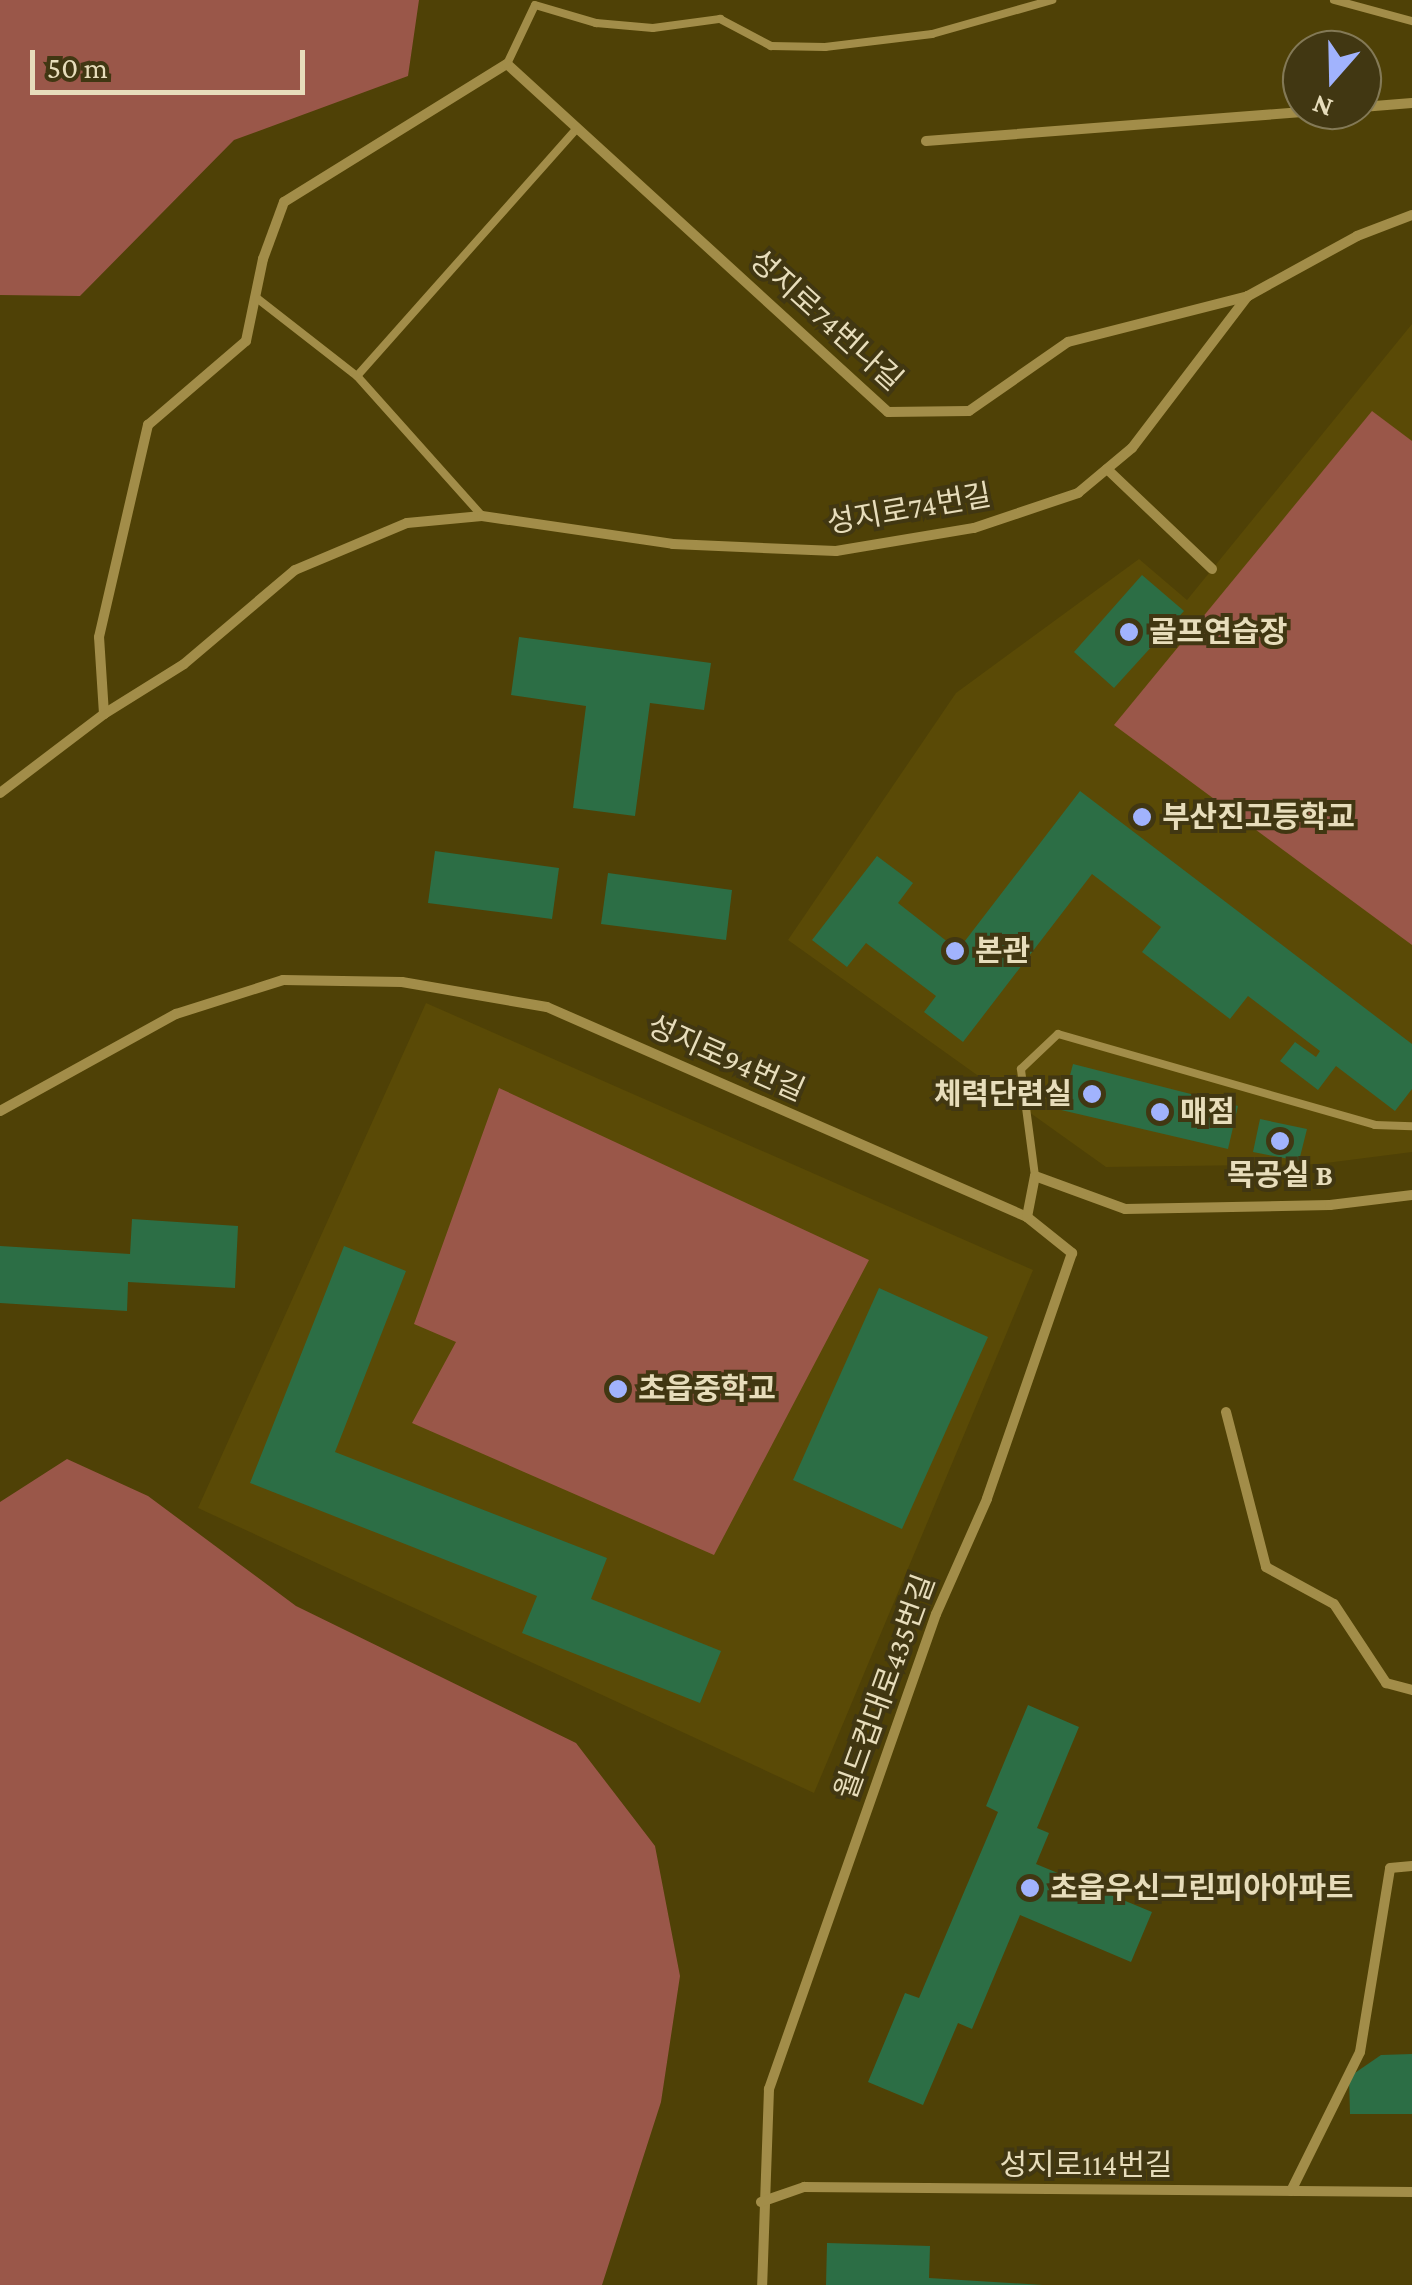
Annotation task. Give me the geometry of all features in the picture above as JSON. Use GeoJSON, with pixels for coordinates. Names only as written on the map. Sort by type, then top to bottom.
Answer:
{"type":"FeatureCollection","features":[{"type":"Feature","properties":{"kind":"street","name":"성지로74번나길"},"geometry":{"type":"LineString","coordinates":[[508,64],[888,412],[968,411],[1068,342],[1248,296]]}},
{"type":"Feature","properties":{"kind":"street"},"geometry":{"type":"LineString","coordinates":[[104,714],[99,637],[148,425],[246,340],[258,299],[263,259],[284,202],[508,64]]}},
{"type":"Feature","properties":{"kind":"street"},"geometry":{"type":"LineString","coordinates":[[1382,105],[1412,103]]}},
{"type":"Feature","properties":{"kind":"street"},"geometry":{"type":"LineString","coordinates":[[926,141],[1282,113]]}},
{"type":"Feature","properties":{"kind":"street","name":"성지로74번길"},"geometry":{"type":"LineString","coordinates":[[0,794],[104,714],[184,664],[295,570],[408,523],[482,516],[673,544],[836,551],[974,528],[1078,492],[1132,448],[1248,296],[1357,236],[1412,215]]}},
{"type":"Feature","properties":{"kind":"street"},"geometry":{"type":"LineString","coordinates":[[1107,469],[1212,569]]}},
{"type":"Feature","properties":{"kind":"street","name":"성지로94번길"},"geometry":{"type":"LineString","coordinates":[[0,1111],[176,1014],[283,980],[402,982],[546,1006],[1027,1217]]}},
{"type":"Feature","properties":{"kind":"street"},"geometry":{"type":"LineString","coordinates":[[1027,1217],[1035,1176],[1126,1209],[1330,1206],[1412,1195]]}},
{"type":"Feature","properties":{"kind":"street","name":"월드컵대로435번길"},"geometry":{"type":"LineString","coordinates":[[761,2202],[769,2089],[936,1614],[987,1499],[1072,1253],[1027,1217]]}},
{"type":"Feature","properties":{"kind":"street"},"geometry":{"type":"LineString","coordinates":[[1226,1412],[1266,1567],[1334,1604],[1386,1683],[1412,1690]]}},
{"type":"Feature","properties":{"kind":"street"},"geometry":{"type":"LineString","coordinates":[[1291,2191],[1360,2052],[1390,1868],[1412,1866]]}},
{"type":"Feature","properties":{"kind":"street","name":"성지로114번길"},"geometry":{"type":"LineString","coordinates":[[761,2202],[804,2188],[1412,2192]]}},
{"type":"Feature","properties":{"kind":"street"},"geometry":{"type":"LineString","coordinates":[[761,2202],[762,2285]]}},
{"type":"Feature","properties":{"kind":"lane"},"geometry":{"type":"LineString","coordinates":[[508,64],[535,5],[596,23],[653,28],[720,19],[771,46],[824,47],[932,34],[1052,0]]}},
{"type":"Feature","properties":{"kind":"lane"},"geometry":{"type":"LineString","coordinates":[[1334,0],[1412,21]]}},
{"type":"Feature","properties":{"kind":"lane"},"geometry":{"type":"LineString","coordinates":[[357,376],[577,128]]}},
{"type":"Feature","properties":{"kind":"lane"},"geometry":{"type":"LineString","coordinates":[[258,299],[357,376],[482,516]]}},
{"type":"Feature","properties":{"kind":"lane"},"geometry":{"type":"LineString","coordinates":[[1035,1176],[1021,1069],[1058,1034],[1376,1125],[1412,1126]]}},
{"type":"Feature","properties":{"kind":"shaded area"},"geometry":{"type":"Polygon","coordinates":[[[0,0],[419,0],[408,76],[234,140],[80,296],[0,295],[0,0]]]}},
{"type":"Feature","properties":{"kind":"shaded area","name":"부산진고등학교"},"geometry":{"type":"Polygon","coordinates":[[[1412,324],[1412,1152],[1318,1164],[1106,1167],[788,940],[956,693],[1139,559],[1187,600],[1412,324]]]}},
{"type":"Feature","properties":{"kind":"shaded area"},"geometry":{"type":"Polygon","coordinates":[[[1372,411],[1412,441],[1412,945],[1114,725],[1372,411]]]}},
{"type":"Feature","properties":{"kind":"shaded area","name":"초읍중학교"},"geometry":{"type":"Polygon","coordinates":[[[426,1003],[1033,1270],[814,1793],[198,1508],[426,1003]]]}},
{"type":"Feature","properties":{"kind":"shaded area"},"geometry":{"type":"Polygon","coordinates":[[[499,1088],[869,1260],[714,1555],[412,1423],[456,1342],[414,1324],[499,1088]]]}},
{"type":"Feature","properties":{"kind":"shaded area"},"geometry":{"type":"Polygon","coordinates":[[[67,1459],[148,1496],[296,1606],[576,1743],[655,1846],[680,1976],[661,2102],[602,2285],[0,2285],[0,1502],[67,1459]]]}},
{"type":"Feature","properties":{"kind":"building","name":"골프연습장"},"geometry":{"type":"Polygon","coordinates":[[[1142,575],[1184,611],[1114,688],[1074,652],[1142,575]]]}},
{"type":"Feature","properties":{"kind":"building"},"geometry":{"type":"Polygon","coordinates":[[[519,637],[711,663],[704,710],[650,703],[635,816],[573,808],[586,706],[511,695],[519,637]]]}},
{"type":"Feature","properties":{"kind":"building","name":"본관"},"geometry":{"type":"Polygon","coordinates":[[[1080,791],[1412,1044],[1412,1089],[1395,1111],[1336,1066],[1318,1090],[1280,1061],[1295,1042],[1316,1057],[1320,1051],[1248,996],[1230,1019],[1142,952],[1161,927],[1092,874],[963,1042],[924,1012],[936,996],[866,943],[847,967],[812,940],[877,856],[913,883],[898,903],[958,950],[1080,791]]]}},
{"type":"Feature","properties":{"kind":"building"},"geometry":{"type":"Polygon","coordinates":[[[435,851],[559,868],[552,919],[428,903],[435,851]]]}},
{"type":"Feature","properties":{"kind":"building"},"geometry":{"type":"Polygon","coordinates":[[[608,873],[732,890],[726,940],[601,924],[608,873]]]}},
{"type":"Feature","properties":{"kind":"building"},"geometry":{"type":"Polygon","coordinates":[[[1073,1064],[1238,1106],[1228,1149],[1061,1110],[1073,1064]]]}},
{"type":"Feature","properties":{"kind":"building","name":"목공실 B"},"geometry":{"type":"Polygon","coordinates":[[[1260,1119],[1307,1129],[1299,1161],[1253,1152],[1260,1119]]]}},
{"type":"Feature","properties":{"kind":"building"},"geometry":{"type":"Polygon","coordinates":[[[132,1219],[238,1226],[235,1288],[128,1282],[127,1311],[0,1303],[0,1246],[130,1254],[132,1219]]]}},
{"type":"Feature","properties":{"kind":"building"},"geometry":{"type":"Polygon","coordinates":[[[344,1246],[406,1271],[335,1452],[607,1558],[591,1599],[721,1651],[700,1703],[522,1633],[537,1596],[250,1483],[344,1246]]]}},
{"type":"Feature","properties":{"kind":"building"},"geometry":{"type":"Polygon","coordinates":[[[879,1288],[988,1337],[902,1529],[793,1480],[879,1288]]]}},
{"type":"Feature","properties":{"kind":"building","name":"초읍우신그린피아아파트"},"geometry":{"type":"Polygon","coordinates":[[[1028,1705],[1079,1727],[1037,1828],[1049,1833],[1036,1864],[1152,1912],[1131,1962],[1020,1915],[972,2029],[958,2023],[923,2105],[868,2082],[905,1993],[919,1998],[998,1812],[986,1806],[1028,1705]]]}},
{"type":"Feature","properties":{"kind":"building"},"geometry":{"type":"Polygon","coordinates":[[[1412,2054],[1412,2114],[1350,2114],[1349,2077],[1381,2055],[1412,2054]]]}},
{"type":"Feature","properties":{"kind":"building"},"geometry":{"type":"Polygon","coordinates":[[[827,2243],[930,2246],[929,2278],[1043,2285],[826,2285],[827,2243]]]}},
{"type":"Feature","properties":{"kind":"place","name":"골프연습장"},"geometry":{"type":"Point","coordinates":[1129,632]}},
{"type":"Feature","properties":{"kind":"place","name":"부산진고등학교"},"geometry":{"type":"Point","coordinates":[1142,817]}},
{"type":"Feature","properties":{"kind":"place","name":"본관"},"geometry":{"type":"Point","coordinates":[955,951]}},
{"type":"Feature","properties":{"kind":"place","name":"체력단련실"},"geometry":{"type":"Point","coordinates":[1092,1094]}},
{"type":"Feature","properties":{"kind":"place","name":"매점"},"geometry":{"type":"Point","coordinates":[1160,1112]}},
{"type":"Feature","properties":{"kind":"place","name":"목공실 B"},"geometry":{"type":"Point","coordinates":[1280,1141]}},
{"type":"Feature","properties":{"kind":"place","name":"초읍중학교"},"geometry":{"type":"Point","coordinates":[618,1389]}},
{"type":"Feature","properties":{"kind":"place","name":"초읍우신그린피아아파트"},"geometry":{"type":"Point","coordinates":[1030,1888]}}]}
